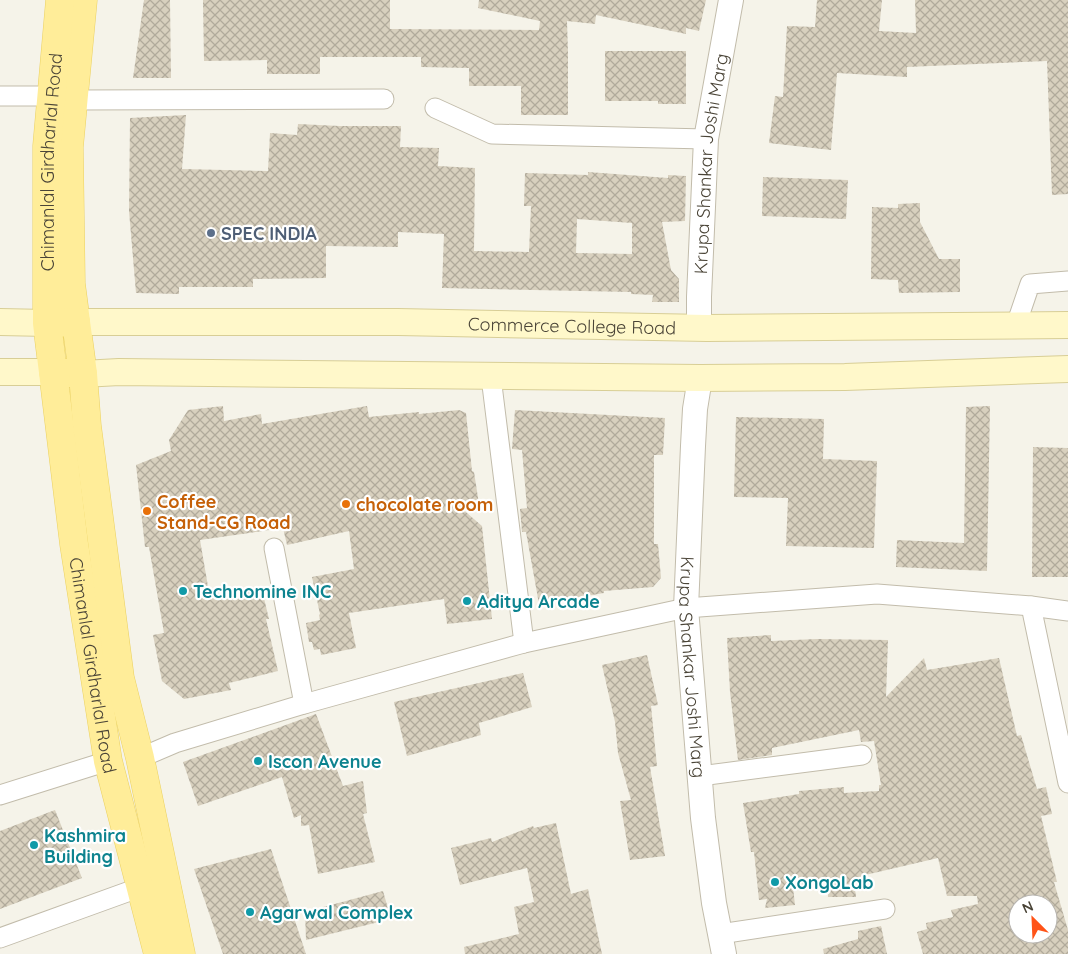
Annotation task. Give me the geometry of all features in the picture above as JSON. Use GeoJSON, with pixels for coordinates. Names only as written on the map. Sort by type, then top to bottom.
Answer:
{"type":"FeatureCollection","features":[{"type":"Feature","properties":{"kind":"main road","name":"Chimanlal Girdharlal Road"},"geometry":{"type":"LineString","coordinates":[[60,0],[62,98],[70,147],[71,284],[83,374],[87,426],[120,678],[140,758],[181,954]]}},
{"type":"Feature","properties":{"kind":"main road","name":"Chimanlal Girdharlal Road"},"geometry":{"type":"LineString","coordinates":[[83,0],[62,98],[47,146],[47,323],[74,544],[108,761],[158,954]]}},
{"type":"Feature","properties":{"kind":"main road"},"geometry":{"type":"LineString","coordinates":[[0,322],[76,322]]}},
{"type":"Feature","properties":{"kind":"main road","name":"Commerce College Road"},"geometry":{"type":"LineString","coordinates":[[76,322],[398,322],[699,328],[1068,325]]}},
{"type":"Feature","properties":{"kind":"main road"},"geometry":{"type":"LineString","coordinates":[[0,372],[700,378],[845,377],[1068,369]]}},
{"type":"Feature","properties":{"kind":"street","name":"Krupa Shankar Joshi Marg"},"geometry":{"type":"LineString","coordinates":[[699,328],[698,297],[706,139],[731,0]]}},
{"type":"Feature","properties":{"kind":"street"},"geometry":{"type":"LineString","coordinates":[[0,96],[62,98],[384,99]]}},
{"type":"Feature","properties":{"kind":"street"},"geometry":{"type":"LineString","coordinates":[[435,108],[492,134],[706,139]]}},
{"type":"Feature","properties":{"kind":"street"},"geometry":{"type":"LineString","coordinates":[[1016,325],[1030,284],[1068,281]]}},
{"type":"Feature","properties":{"kind":"street"},"geometry":{"type":"LineString","coordinates":[[491,377],[524,643]]}},
{"type":"Feature","properties":{"kind":"street","name":"Krupa Shankar Joshi Marg"},"geometry":{"type":"LineString","coordinates":[[700,378],[693,437],[686,608],[703,818],[714,903],[722,944]]}},
{"type":"Feature","properties":{"kind":"street"},"geometry":{"type":"LineString","coordinates":[[274,548],[304,704]]}},
{"type":"Feature","properties":{"kind":"street"},"geometry":{"type":"LineString","coordinates":[[140,758],[175,743],[304,704],[524,643],[686,608],[877,594],[1031,606],[1068,611]]}},
{"type":"Feature","properties":{"kind":"street"},"geometry":{"type":"LineString","coordinates":[[1031,606],[1068,783]]}},
{"type":"Feature","properties":{"kind":"street"},"geometry":{"type":"LineString","coordinates":[[700,776],[862,755]]}},
{"type":"Feature","properties":{"kind":"street"},"geometry":{"type":"LineString","coordinates":[[0,795],[108,761]]}},
{"type":"Feature","properties":{"kind":"street"},"geometry":{"type":"LineString","coordinates":[[0,938],[140,887]]}},
{"type":"Feature","properties":{"kind":"street"},"geometry":{"type":"LineString","coordinates":[[722,944],[884,909]]}},
{"type":"Feature","properties":{"kind":"building"},"geometry":{"type":"Polygon","coordinates":[[[144,0],[170,0],[171,78],[133,78],[144,0]]]}},
{"type":"Feature","properties":{"kind":"building"},"geometry":{"type":"Polygon","coordinates":[[[203,0],[390,0],[390,29],[539,30],[540,21],[478,8],[479,0],[706,0],[699,31],[686,28],[686,34],[596,15],[595,24],[567,21],[568,115],[521,115],[521,86],[469,86],[469,68],[421,67],[421,57],[320,57],[320,74],[267,74],[267,60],[204,61],[203,0]]]}},
{"type":"Feature","properties":{"kind":"building"},"geometry":{"type":"Polygon","coordinates":[[[817,0],[882,0],[879,31],[916,33],[915,0],[1068,0],[1068,194],[1052,195],[1047,61],[907,67],[907,77],[837,73],[831,150],[769,143],[775,96],[783,97],[787,26],[815,27],[817,0]]]}},
{"type":"Feature","properties":{"kind":"building"},"geometry":{"type":"Polygon","coordinates":[[[605,51],[686,51],[686,104],[658,104],[658,101],[605,101],[605,51]]]}},
{"type":"Feature","properties":{"kind":"building"},"geometry":{"type":"Polygon","coordinates":[[[186,115],[182,169],[268,171],[270,133],[297,135],[298,124],[401,126],[400,147],[439,148],[438,166],[475,168],[474,251],[529,252],[531,206],[524,206],[525,173],[588,175],[588,172],[668,178],[668,175],[686,176],[685,221],[662,222],[671,270],[679,279],[679,302],[652,302],[653,295],[631,294],[631,292],[442,288],[444,234],[398,232],[398,247],[326,246],[326,278],[253,279],[253,287],[179,287],[179,294],[136,293],[129,211],[130,118],[186,115]],[[577,219],[576,253],[632,254],[632,223],[577,219]]]}},
{"type":"Feature","properties":{"kind":"building"},"geometry":{"type":"Polygon","coordinates":[[[763,177],[848,180],[846,219],[762,216],[763,177]]]}},
{"type":"Feature","properties":{"kind":"building"},"geometry":{"type":"Polygon","coordinates":[[[920,203],[920,222],[939,259],[960,259],[960,292],[899,293],[898,280],[871,279],[872,207],[898,208],[898,204],[920,203]]]}},
{"type":"Feature","properties":{"kind":"building"},"geometry":{"type":"Polygon","coordinates":[[[223,406],[224,421],[261,414],[262,424],[367,406],[369,417],[459,410],[466,413],[472,471],[474,472],[479,504],[460,507],[482,526],[492,619],[447,624],[444,599],[349,613],[356,648],[321,655],[320,649],[314,650],[312,642],[309,642],[306,623],[320,620],[312,577],[354,569],[349,531],[287,545],[283,528],[200,540],[210,598],[261,586],[269,619],[266,619],[278,671],[229,683],[231,690],[184,699],[162,681],[153,635],[164,633],[149,547],[145,547],[136,465],[171,451],[169,440],[188,410],[223,406]]]}},
{"type":"Feature","properties":{"kind":"building"},"geometry":{"type":"Polygon","coordinates":[[[990,406],[987,571],[896,567],[897,540],[964,543],[966,407],[990,406]]]}},
{"type":"Feature","properties":{"kind":"building"},"geometry":{"type":"Polygon","coordinates":[[[515,410],[665,418],[663,455],[654,455],[654,544],[658,544],[661,578],[653,587],[604,591],[604,593],[539,604],[526,532],[522,532],[520,509],[527,508],[522,450],[512,449],[515,410]]]}},
{"type":"Feature","properties":{"kind":"building"},"geometry":{"type":"Polygon","coordinates":[[[736,417],[824,419],[823,459],[877,461],[874,548],[786,546],[788,498],[734,497],[736,417]]]}},
{"type":"Feature","properties":{"kind":"building"},"geometry":{"type":"Polygon","coordinates":[[[1033,447],[1068,448],[1068,577],[1032,577],[1033,447]]]}},
{"type":"Feature","properties":{"kind":"building"},"geometry":{"type":"Polygon","coordinates":[[[771,635],[771,641],[817,639],[888,640],[886,697],[924,658],[927,670],[999,658],[1017,736],[1021,735],[1037,789],[1046,787],[1052,814],[1041,816],[1057,882],[1054,882],[1058,894],[1008,894],[1008,944],[1058,944],[1058,896],[1068,930],[1068,954],[923,954],[917,932],[927,929],[926,923],[953,917],[951,910],[978,904],[977,896],[947,896],[938,858],[861,876],[861,880],[854,881],[856,897],[828,897],[827,879],[793,887],[795,905],[765,908],[767,899],[759,900],[754,852],[751,852],[743,803],[799,794],[799,791],[844,787],[844,793],[879,791],[879,785],[881,785],[874,741],[861,742],[859,730],[772,748],[772,755],[738,760],[730,692],[727,638],[771,635]]]}},
{"type":"Feature","properties":{"kind":"building"},"geometry":{"type":"Polygon","coordinates":[[[647,655],[658,705],[651,706],[657,766],[650,767],[665,856],[630,860],[620,801],[631,800],[618,753],[615,722],[602,665],[647,655]]]}},
{"type":"Feature","properties":{"kind":"building"},"geometry":{"type":"Polygon","coordinates":[[[523,673],[532,707],[479,723],[481,735],[407,756],[394,702],[523,673]]]}},
{"type":"Feature","properties":{"kind":"building"},"geometry":{"type":"Polygon","coordinates":[[[316,714],[343,786],[363,781],[367,813],[363,814],[375,862],[318,874],[309,825],[301,826],[301,815],[294,818],[282,777],[198,806],[183,762],[316,714]]]}},
{"type":"Feature","properties":{"kind":"building","name":"Kashmira Building"},"geometry":{"type":"Polygon","coordinates":[[[55,810],[82,878],[0,909],[0,831],[55,810]]]}},
{"type":"Feature","properties":{"kind":"building"},"geometry":{"type":"Polygon","coordinates":[[[556,823],[571,894],[588,889],[602,954],[465,954],[464,947],[519,934],[514,907],[534,902],[527,868],[460,885],[451,848],[491,838],[492,842],[533,826],[534,828],[556,823]]]}},
{"type":"Feature","properties":{"kind":"building","name":"Agarwal Complex"},"geometry":{"type":"Polygon","coordinates":[[[271,849],[306,954],[223,954],[194,869],[271,849]]]}},
{"type":"Feature","properties":{"kind":"building"},"geometry":{"type":"Polygon","coordinates":[[[383,891],[391,919],[306,940],[305,912],[383,891]]]}},
{"type":"Feature","properties":{"kind":"building"},"geometry":{"type":"Polygon","coordinates":[[[881,926],[887,954],[824,954],[823,949],[858,939],[858,931],[881,926]]]}},
{"type":"Feature","properties":{"kind":"place","name":"SPEC INDIA"},"geometry":{"type":"Point","coordinates":[211,233]}},
{"type":"Feature","properties":{"kind":"place","name":"chocolate room"},"geometry":{"type":"Point","coordinates":[346,504]}},
{"type":"Feature","properties":{"kind":"place","name":"Coffee Stand-CG Road"},"geometry":{"type":"Point","coordinates":[147,511]}},
{"type":"Feature","properties":{"kind":"place","name":"Technomine INC"},"geometry":{"type":"Point","coordinates":[183,591]}},
{"type":"Feature","properties":{"kind":"place","name":"Aditya Arcade"},"geometry":{"type":"Point","coordinates":[467,601]}},
{"type":"Feature","properties":{"kind":"place","name":"Iscon Avenue"},"geometry":{"type":"Point","coordinates":[258,761]}},
{"type":"Feature","properties":{"kind":"place","name":"Kashmira Building"},"geometry":{"type":"Point","coordinates":[34,845]}},
{"type":"Feature","properties":{"kind":"place","name":"XongoLab"},"geometry":{"type":"Point","coordinates":[775,882]}},
{"type":"Feature","properties":{"kind":"place","name":"Agarwal Complex"},"geometry":{"type":"Point","coordinates":[250,912]}}]}
